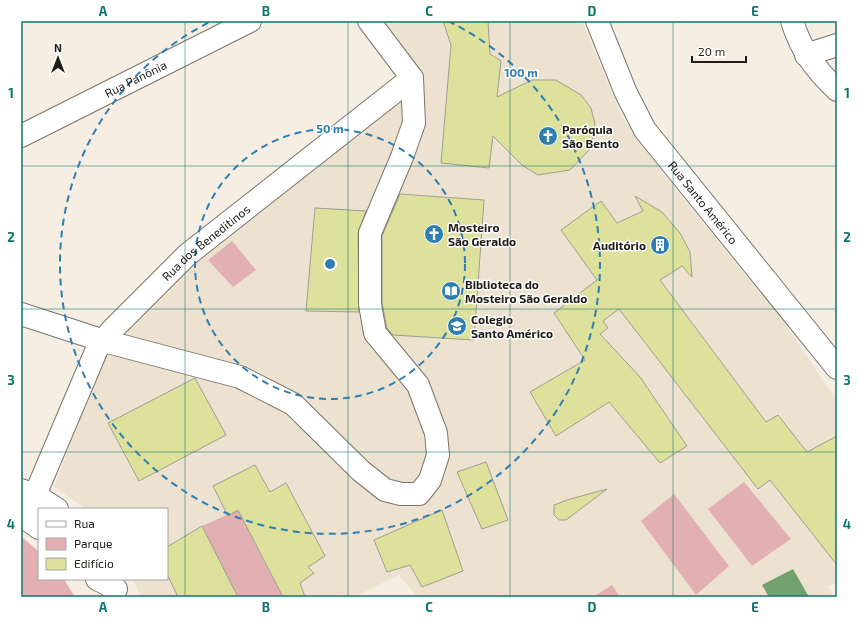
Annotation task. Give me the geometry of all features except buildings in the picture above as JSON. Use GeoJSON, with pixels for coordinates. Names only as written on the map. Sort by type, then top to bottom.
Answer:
{"type":"FeatureCollection","features":[{"type":"Feature","properties":{"kind":"street","name":"Rua Panônia"},"geometry":{"type":"LineString","coordinates":[[21,136],[250,21]]}},
{"type":"Feature","properties":{"kind":"street"},"geometry":{"type":"LineString","coordinates":[[21,314],[104,341],[240,377],[293,404],[361,471],[385,490],[401,494],[419,494],[430,480],[438,455],[436,433],[418,385],[375,333],[370,304],[370,233],[402,157],[414,123],[412,78],[369,21]]}},
{"type":"Feature","properties":{"kind":"street","name":"Rua Santo Américo"},"geometry":{"type":"LineString","coordinates":[[597,21],[626,93],[645,130],[837,368]]}},
{"type":"Feature","properties":{"kind":"street"},"geometry":{"type":"LineString","coordinates":[[792,21],[806,55],[819,73],[837,90]]}},
{"type":"Feature","properties":{"kind":"street"},"geometry":{"type":"LineString","coordinates":[[806,55],[837,45]]}},
{"type":"Feature","properties":{"kind":"street","name":"Rua dos Beneditinos"},"geometry":{"type":"LineString","coordinates":[[28,520],[28,493],[98,349],[111,331],[187,255],[412,78]]}},
{"type":"Feature","properties":{"kind":"street"},"geometry":{"type":"LineString","coordinates":[[28,493],[55,508]]}},
{"type":"Feature","properties":{"kind":"street"},"geometry":{"type":"LineString","coordinates":[[99,580],[117,588]]}},
{"type":"Feature","properties":{"kind":"shaded area","name":"Colegio Santo Américo"},"geometry":{"type":"Polygon","coordinates":[[[383,21],[582,21],[621,115],[665,176],[746,276],[773,306],[837,401],[837,583],[828,586],[833,597],[418,597],[399,575],[354,597],[141,597],[133,580],[168,580],[168,508],[85,508],[54,487],[108,346],[192,261],[413,67],[383,21]]]}},
{"type":"Feature","properties":{"kind":"shaded area"},"geometry":{"type":"Polygon","coordinates":[[[793,569],[809,597],[769,597],[762,585],[793,569]]]}},
{"type":"Feature","properties":{"kind":"green space"},"geometry":{"type":"Polygon","coordinates":[[[232,241],[256,270],[233,287],[208,260],[232,241]]]}},
{"type":"Feature","properties":{"kind":"green space"},"geometry":{"type":"Polygon","coordinates":[[[744,482],[791,539],[752,566],[708,509],[744,482]]]}},
{"type":"Feature","properties":{"kind":"green space"},"geometry":{"type":"Polygon","coordinates":[[[674,494],[729,566],[696,595],[641,521],[674,494]]]}},
{"type":"Feature","properties":{"kind":"green space"},"geometry":{"type":"Polygon","coordinates":[[[238,510],[283,597],[237,596],[202,526],[238,510]]]}},
{"type":"Feature","properties":{"kind":"green space"},"geometry":{"type":"Polygon","coordinates":[[[21,536],[38,551],[38,580],[65,580],[75,597],[21,597],[21,536]]]}},
{"type":"Feature","properties":{"kind":"green space"},"geometry":{"type":"Polygon","coordinates":[[[612,585],[620,597],[593,597],[612,585]]]}},
{"type":"Feature","properties":{"kind":"place","name":"Paróquia São Bento"},"geometry":{"type":"Point","coordinates":[548,136]}},
{"type":"Feature","properties":{"kind":"place","name":"Mosteiro São Geraldo"},"geometry":{"type":"Point","coordinates":[434,234]}},
{"type":"Feature","properties":{"kind":"place","name":"Auditório"},"geometry":{"type":"Point","coordinates":[660,245]}},
{"type":"Feature","properties":{"kind":"place","name":"Biblioteca do Mosteiro São Geraldo"},"geometry":{"type":"Point","coordinates":[451,291]}},
{"type":"Feature","properties":{"kind":"place","name":"Colegio Santo Américo"},"geometry":{"type":"Point","coordinates":[457,326]}}]}
